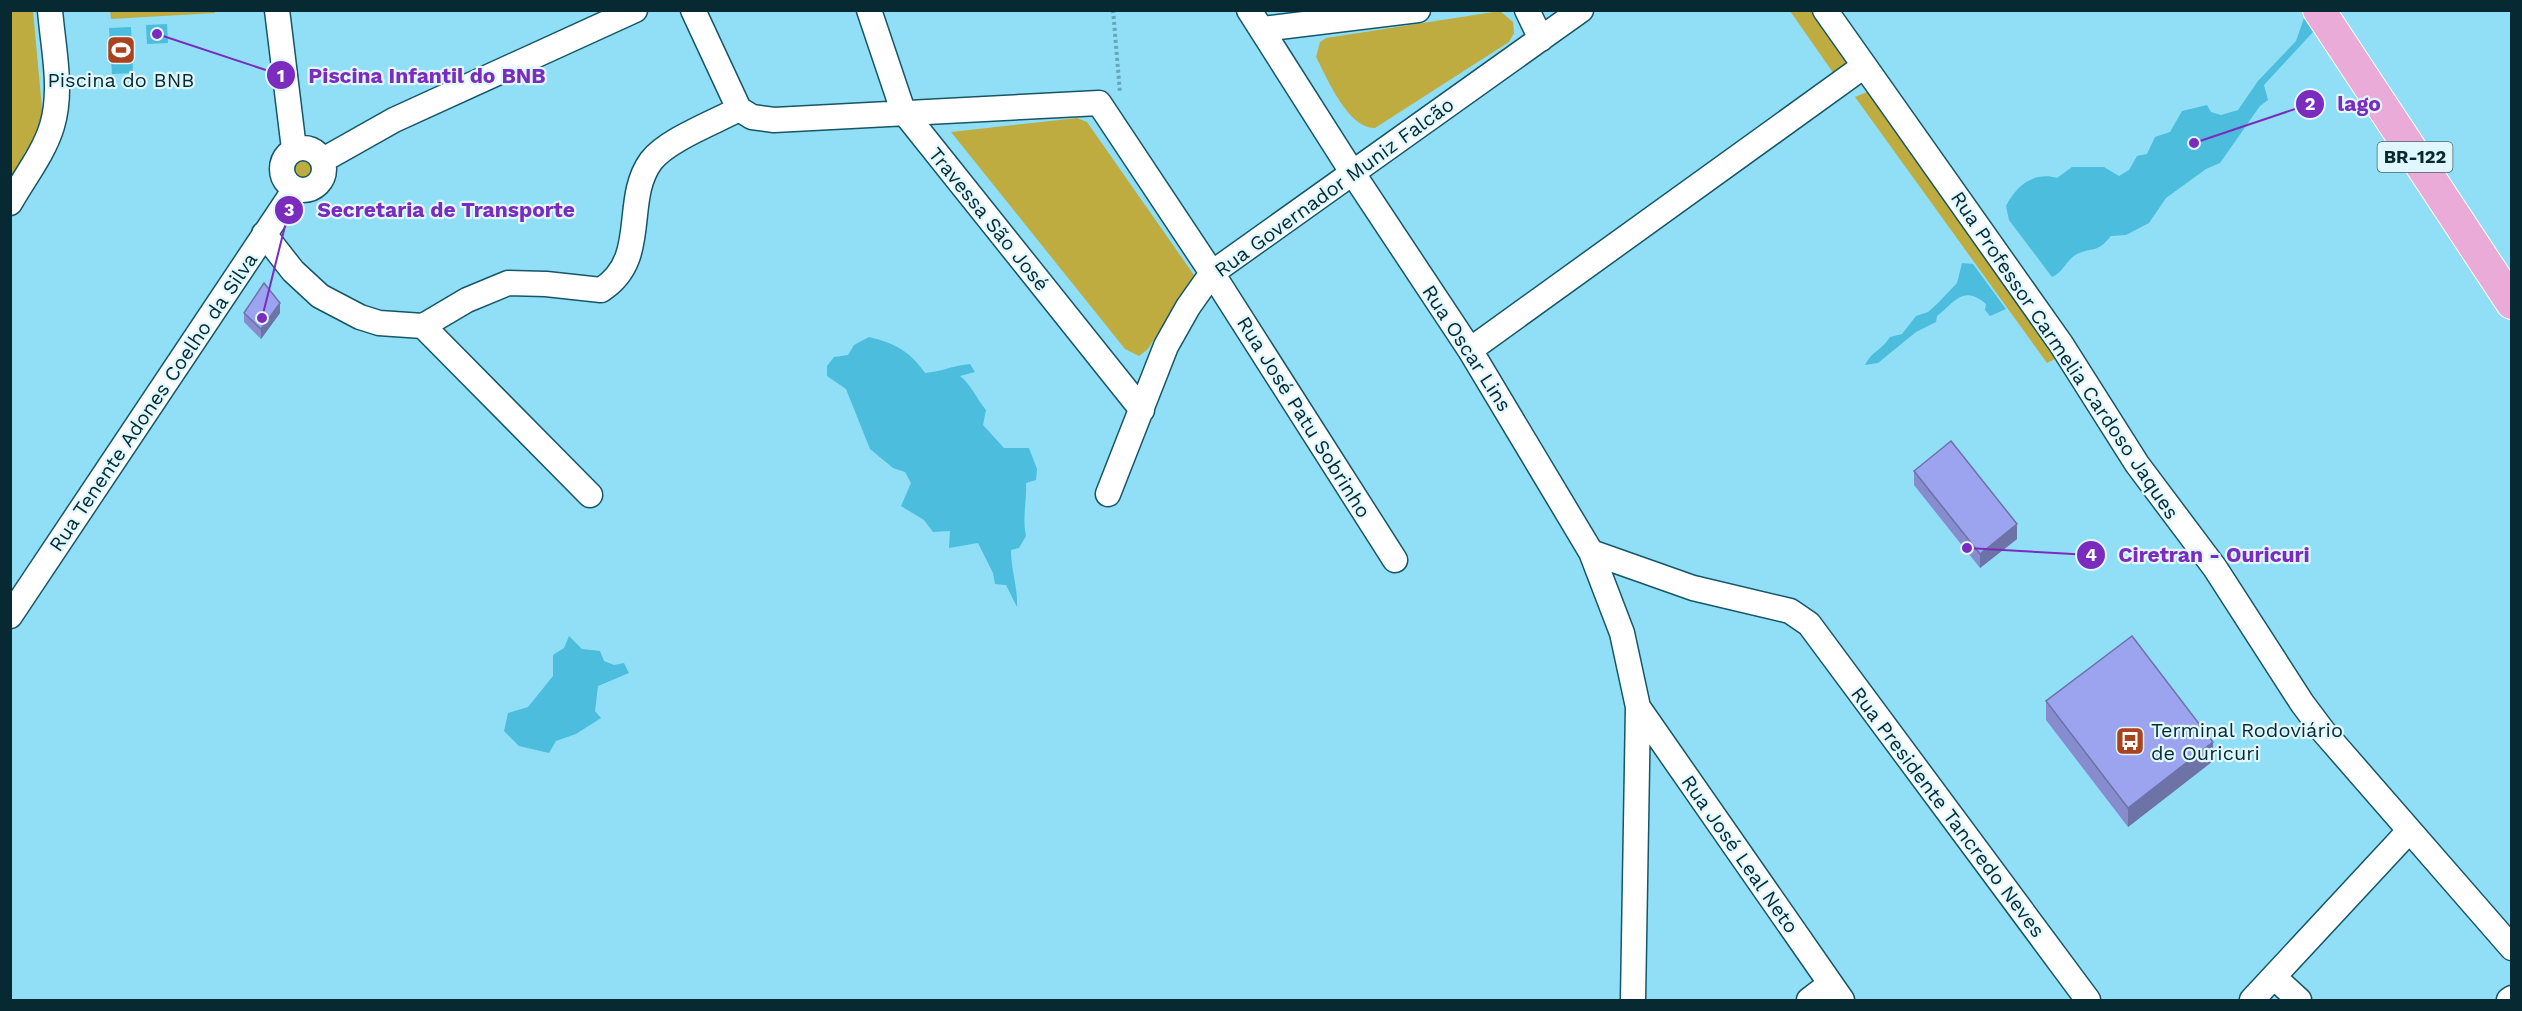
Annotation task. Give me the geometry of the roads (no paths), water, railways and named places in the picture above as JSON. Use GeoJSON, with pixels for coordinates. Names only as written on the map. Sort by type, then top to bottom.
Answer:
{"type":"FeatureCollection","features":[{"type":"Feature","properties":{"kind":"main road","name":"BR-122"},"geometry":{"type":"LineString","coordinates":[[2319,10],[2511,303]]}},
{"type":"Feature","properties":{"kind":"street"},"geometry":{"type":"LineString","coordinates":[[10,203],[47,138],[57,103],[50,10]]}},
{"type":"Feature","properties":{"kind":"street"},"geometry":{"type":"LineString","coordinates":[[276,10],[294,149]]}},
{"type":"Feature","properties":{"kind":"street"},"geometry":{"type":"LineString","coordinates":[[323,160],[394,120],[635,10]]}},
{"type":"Feature","properties":{"kind":"street"},"geometry":{"type":"LineString","coordinates":[[693,10],[739,109],[752,117],[774,120],[903,111]]}},
{"type":"Feature","properties":{"kind":"street","name":"Travessa São José"},"geometry":{"type":"LineString","coordinates":[[869,10],[903,111],[1142,410]]}},
{"type":"Feature","properties":{"kind":"street"},"geometry":{"type":"LineString","coordinates":[[1256,20],[1418,10]]}},
{"type":"Feature","properties":{"kind":"street"},"geometry":{"type":"LineString","coordinates":[[1527,10],[1541,39]]}},
{"type":"Feature","properties":{"kind":"street","name":"Rua Governador Muniz Falcão"},"geometry":{"type":"LineString","coordinates":[[1108,494],[1166,346],[1188,307],[1212,273],[1581,10]]}},
{"type":"Feature","properties":{"kind":"street","name":"Rua Professor Carmelia Cardoso Jaques"},"geometry":{"type":"LineString","coordinates":[[1825,10],[2054,335],[2137,464],[2215,568],[2302,703],[2511,948]]}},
{"type":"Feature","properties":{"kind":"street","name":"Rua Oscar Lins"},"geometry":{"type":"LineString","coordinates":[[1256,20],[1352,172],[1470,350],[1591,552],[1622,633],[1638,707]]}},
{"type":"Feature","properties":{"kind":"street"},"geometry":{"type":"LineString","coordinates":[[1470,350],[1864,66]]}},
{"type":"Feature","properties":{"kind":"street","name":"Rua José Patu Sobrinho"},"geometry":{"type":"LineString","coordinates":[[903,111],[1099,103],[1212,273],[1395,561]]}},
{"type":"Feature","properties":{"kind":"street"},"geometry":{"type":"LineString","coordinates":[[264,234],[304,281],[320,296],[341,308],[380,323],[423,326],[467,300],[508,283],[546,284],[601,290],[612,283],[625,267],[641,186],[653,158],[679,141],[739,109]]}},
{"type":"Feature","properties":{"kind":"street"},"geometry":{"type":"LineString","coordinates":[[300,147],[314,150],[323,160],[324,167],[320,181],[309,189],[295,189],[285,180],[282,173],[284,159],[294,149],[300,147]]}},
{"type":"Feature","properties":{"kind":"street"},"geometry":{"type":"LineString","coordinates":[[10,166],[26,157],[35,159]]}},
{"type":"Feature","properties":{"kind":"street","name":"Rua Tenente Adones Coelho da Silva"},"geometry":{"type":"LineString","coordinates":[[10,615],[295,189]]}},
{"type":"Feature","properties":{"kind":"street"},"geometry":{"type":"LineString","coordinates":[[423,326],[590,495]]}},
{"type":"Feature","properties":{"kind":"street","name":"Rua Presidente Tancredo Neves"},"geometry":{"type":"LineString","coordinates":[[1591,552],[1693,588],[1790,611],[1809,624],[2088,1000]]}},
{"type":"Feature","properties":{"kind":"street"},"geometry":{"type":"LineString","coordinates":[[1634,1000],[1638,707]]}},
{"type":"Feature","properties":{"kind":"street","name":"Rua José Leal Neto"},"geometry":{"type":"LineString","coordinates":[[1638,707],[1836,992]]}},
{"type":"Feature","properties":{"kind":"street"},"geometry":{"type":"LineString","coordinates":[[2252,1000],[2409,831]]}},
{"type":"Feature","properties":{"kind":"street"},"geometry":{"type":"LineString","coordinates":[[2274,977],[2299,1000]]}},
{"type":"Feature","properties":{"kind":"street"},"geometry":{"type":"LineString","coordinates":[[1809,1000],[1836,992]]}},
{"type":"Feature","properties":{"kind":"water"},"geometry":{"type":"Polygon","coordinates":[[[2304,18],[2313,32],[2264,85],[2268,100],[2260,106],[2220,163],[2206,169],[2166,198],[2149,223],[2126,235],[2111,236],[2098,247],[2077,254],[2052,277],[2009,220],[2006,206],[2015,192],[2033,179],[2049,176],[2057,178],[2072,167],[2104,167],[2119,176],[2129,170],[2137,156],[2147,154],[2155,137],[2170,132],[2182,111],[2207,105],[2211,112],[2221,115],[2238,110],[2258,81],[2296,41],[2304,18]]]}},
{"type":"Feature","properties":{"kind":"water"},"geometry":{"type":"Polygon","coordinates":[[[167,24],[168,43],[147,44],[146,25],[167,24]]]}},
{"type":"Feature","properties":{"kind":"water","name":"Piscina do BNB"},"geometry":{"type":"Polygon","coordinates":[[[131,27],[133,73],[112,74],[109,28],[131,27]]]}},
{"type":"Feature","properties":{"kind":"water"},"geometry":{"type":"Polygon","coordinates":[[[1962,263],[1973,264],[2006,309],[1990,316],[1985,310],[1986,304],[1978,298],[1965,295],[1937,316],[1936,322],[1916,332],[1878,363],[1865,365],[1890,337],[1902,334],[1916,316],[1928,312],[1938,303],[1957,283],[1962,263]]]}},
{"type":"Feature","properties":{"kind":"water"},"geometry":{"type":"Polygon","coordinates":[[[869,337],[901,349],[925,373],[970,364],[975,372],[960,376],[986,410],[983,425],[1004,448],[1029,448],[1037,469],[1036,480],[1026,483],[1024,522],[1026,536],[1019,548],[1011,550],[1017,607],[1006,585],[995,584],[993,573],[978,543],[949,548],[950,531],[933,532],[924,520],[901,506],[911,483],[905,472],[893,468],[870,449],[846,389],[827,376],[827,366],[834,357],[848,355],[854,345],[869,337]]]}},
{"type":"Feature","properties":{"kind":"water"},"geometry":{"type":"Polygon","coordinates":[[[569,636],[582,649],[600,651],[604,661],[614,665],[624,663],[629,673],[598,686],[595,711],[601,718],[576,734],[556,741],[549,753],[519,746],[504,731],[508,713],[528,707],[553,676],[553,655],[564,648],[569,636]]]}},
{"type":"Feature","properties":{"kind":"place","name":"Piscina Infantil do BNB"},"geometry":{"type":"Point","coordinates":[157,34]}},
{"type":"Feature","properties":{"kind":"place","name":"Piscina do BNB"},"geometry":{"type":"Point","coordinates":[121,50]}},
{"type":"Feature","properties":{"kind":"place","name":"lago"},"geometry":{"type":"Point","coordinates":[2194,143]}},
{"type":"Feature","properties":{"kind":"place","name":"Secretaria de Transporte"},"geometry":{"type":"Point","coordinates":[262,318]}},
{"type":"Feature","properties":{"kind":"place","name":"Ciretran - Ouricuri"},"geometry":{"type":"Point","coordinates":[1967,548]}},
{"type":"Feature","properties":{"kind":"place","name":"Terminal Rodoviário de Ouricuri"},"geometry":{"type":"Point","coordinates":[2130,741]}}]}
